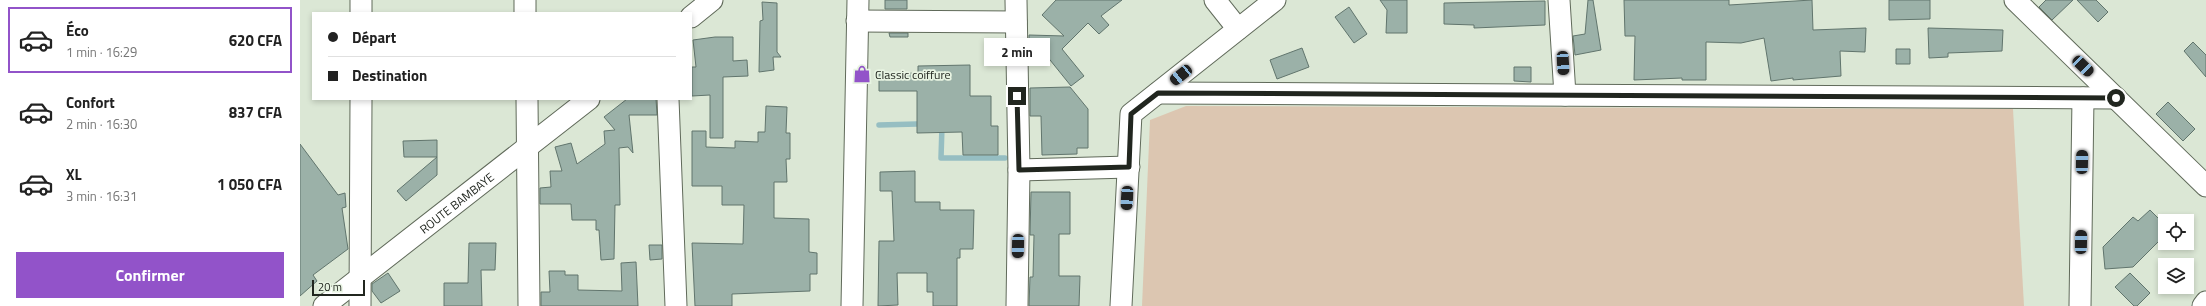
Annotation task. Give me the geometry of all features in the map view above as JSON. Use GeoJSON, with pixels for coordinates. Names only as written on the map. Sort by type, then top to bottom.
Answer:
{"type":"FeatureCollection","features":[{"type":"Feature","properties":{"kind":"street"},"geometry":{"type":"LineString","coordinates":[[361,0],[361,12]]}},
{"type":"Feature","properties":{"kind":"street"},"geometry":{"type":"LineString","coordinates":[[524,0],[525,12]]}},
{"type":"Feature","properties":{"kind":"street"},"geometry":{"type":"LineString","coordinates":[[692,16],[712,0]]}},
{"type":"Feature","properties":{"kind":"street"},"geometry":{"type":"LineString","coordinates":[[852,306],[858,0]]}},
{"type":"Feature","properties":{"kind":"street"},"geometry":{"type":"LineString","coordinates":[[1016,0],[1019,170],[1018,306]]}},
{"type":"Feature","properties":{"kind":"street"},"geometry":{"type":"LineString","coordinates":[[1215,0],[1238,29]]}},
{"type":"Feature","properties":{"kind":"street"},"geometry":{"type":"LineString","coordinates":[[1121,306],[1131,114],[1275,0]]}},
{"type":"Feature","properties":{"kind":"street"},"geometry":{"type":"LineString","coordinates":[[1559,0],[1565,95]]}},
{"type":"Feature","properties":{"kind":"street"},"geometry":{"type":"LineString","coordinates":[[2015,0],[2206,186]]}},
{"type":"Feature","properties":{"kind":"street"},"geometry":{"type":"LineString","coordinates":[[857,21],[1016,22]]}},
{"type":"Feature","properties":{"kind":"street"},"geometry":{"type":"LineString","coordinates":[[1158,93],[2116,98]]}},
{"type":"Feature","properties":{"kind":"street"},"geometry":{"type":"LineString","coordinates":[[2080,306],[2083,98]]}},
{"type":"Feature","properties":{"kind":"street"},"geometry":{"type":"LineString","coordinates":[[360,100],[360,306]]}},
{"type":"Feature","properties":{"kind":"street"},"geometry":{"type":"LineString","coordinates":[[527,100],[529,306]]}},
{"type":"Feature","properties":{"kind":"street","name":"ROUTE BAMBAYE"},"geometry":{"type":"LineString","coordinates":[[324,306],[588,100]]}},
{"type":"Feature","properties":{"kind":"street"},"geometry":{"type":"LineString","coordinates":[[668,100],[676,306]]}},
{"type":"Feature","properties":{"kind":"street"},"geometry":{"type":"LineString","coordinates":[[1019,170],[1129,167]]}},
{"type":"Feature","properties":{"kind":"street"},"geometry":{"type":"LineString","coordinates":[[2203,306],[2206,302]]}},
{"type":"Feature","properties":{"kind":"shaded area"},"geometry":{"type":"Polygon","coordinates":[[[1186,106],[2013,109],[2024,306],[1142,306],[1150,120],[1186,106]]]}},
{"type":"Feature","properties":{"kind":"building"},"geometry":{"type":"Polygon","coordinates":[[[885,0],[907,0],[907,9],[885,9],[885,0]]]}},
{"type":"Feature","properties":{"kind":"building"},"geometry":{"type":"Polygon","coordinates":[[[1056,0],[1122,0],[1101,16],[1109,25],[1099,34],[1088,23],[1062,49],[1084,76],[1071,86],[1046,55],[1029,55],[1029,35],[1064,36],[1042,15],[1056,0]]]}},
{"type":"Feature","properties":{"kind":"building"},"geometry":{"type":"Polygon","coordinates":[[[1380,0],[1407,0],[1407,33],[1386,33],[1387,10],[1380,0]]]}},
{"type":"Feature","properties":{"kind":"building"},"geometry":{"type":"Polygon","coordinates":[[[1588,0],[1593,0],[1601,50],[1575,55],[1573,36],[1585,34],[1588,0]]]}},
{"type":"Feature","properties":{"kind":"building"},"geometry":{"type":"Polygon","coordinates":[[[1624,0],[1729,0],[1729,5],[1812,0],[1813,30],[1866,28],[1865,52],[1840,51],[1841,76],[1793,80],[1793,78],[1771,81],[1764,38],[1741,43],[1706,42],[1706,80],[1682,80],[1682,78],[1634,80],[1635,36],[1625,36],[1624,0]]]}},
{"type":"Feature","properties":{"kind":"building"},"geometry":{"type":"Polygon","coordinates":[[[1889,0],[1930,0],[1930,19],[1889,20],[1889,0]]]}},
{"type":"Feature","properties":{"kind":"building"},"geometry":{"type":"Polygon","coordinates":[[[2046,0],[2073,0],[2052,20],[2039,7],[2046,0]]]}},
{"type":"Feature","properties":{"kind":"building"},"geometry":{"type":"Polygon","coordinates":[[[2077,0],[2096,0],[2108,12],[2098,22],[2077,0]]]}},
{"type":"Feature","properties":{"kind":"building"},"geometry":{"type":"Polygon","coordinates":[[[1545,1],[1545,25],[1474,28],[1474,25],[1444,24],[1444,3],[1545,1]]]}},
{"type":"Feature","properties":{"kind":"building"},"geometry":{"type":"Polygon","coordinates":[[[762,2],[777,3],[777,52],[781,57],[773,57],[774,70],[759,72],[760,21],[763,20],[762,2]]]}},
{"type":"Feature","properties":{"kind":"building"},"geometry":{"type":"Polygon","coordinates":[[[1349,7],[1367,34],[1354,43],[1335,17],[1349,7]]]}},
{"type":"Feature","properties":{"kind":"building"},"geometry":{"type":"Polygon","coordinates":[[[1928,28],[2003,30],[2002,51],[1948,53],[1948,57],[1929,58],[1928,28]]]}},
{"type":"Feature","properties":{"kind":"building"},"geometry":{"type":"Polygon","coordinates":[[[889,33],[908,33],[908,37],[890,37],[889,33]]]}},
{"type":"Feature","properties":{"kind":"building"},"geometry":{"type":"Polygon","coordinates":[[[715,37],[733,37],[733,61],[747,60],[748,76],[723,77],[723,138],[710,138],[710,95],[692,96],[692,67],[696,67],[693,40],[715,37]]]}},
{"type":"Feature","properties":{"kind":"building"},"geometry":{"type":"Polygon","coordinates":[[[2193,42],[2206,55],[2206,77],[2184,51],[2193,42]]]}},
{"type":"Feature","properties":{"kind":"building"},"geometry":{"type":"Polygon","coordinates":[[[1302,48],[1309,67],[1277,79],[1270,60],[1302,48]]]}},
{"type":"Feature","properties":{"kind":"building"},"geometry":{"type":"Polygon","coordinates":[[[1896,49],[1910,49],[1910,64],[1896,64],[1896,49]]]}},
{"type":"Feature","properties":{"kind":"building"},"geometry":{"type":"Polygon","coordinates":[[[970,65],[970,96],[991,96],[991,126],[998,126],[998,155],[963,155],[962,132],[917,133],[917,91],[879,91],[879,74],[918,73],[918,66],[970,65]]]}},
{"type":"Feature","properties":{"kind":"building"},"geometry":{"type":"Polygon","coordinates":[[[1514,67],[1531,67],[1531,82],[1514,81],[1514,67]]]}},
{"type":"Feature","properties":{"kind":"building"},"geometry":{"type":"Polygon","coordinates":[[[1070,87],[1088,109],[1088,148],[1077,148],[1077,154],[1042,155],[1041,116],[1030,116],[1030,88],[1070,87]]]}},
{"type":"Feature","properties":{"kind":"building"},"geometry":{"type":"Polygon","coordinates":[[[626,100],[656,100],[657,115],[629,115],[633,153],[628,147],[619,148],[620,205],[615,205],[614,259],[601,260],[599,230],[596,230],[596,220],[572,220],[571,204],[540,204],[540,188],[551,187],[550,171],[562,171],[555,147],[571,143],[577,164],[605,144],[604,131],[615,130],[604,117],[626,100]]]}},
{"type":"Feature","properties":{"kind":"building"},"geometry":{"type":"Polygon","coordinates":[[[2168,102],[2195,129],[2183,141],[2156,114],[2168,102]]]}},
{"type":"Feature","properties":{"kind":"building"},"geometry":{"type":"Polygon","coordinates":[[[766,106],[787,107],[786,133],[790,133],[790,159],[786,159],[787,182],[774,182],[774,218],[809,219],[809,252],[817,253],[817,274],[810,274],[810,291],[732,294],[732,306],[695,306],[692,243],[743,244],[744,205],[722,205],[722,186],[692,186],[692,131],[706,131],[706,147],[735,148],[735,141],[758,142],[758,132],[765,132],[766,106]]]}},
{"type":"Feature","properties":{"kind":"building"},"geometry":{"type":"Polygon","coordinates":[[[437,140],[437,157],[404,157],[403,141],[437,140]]]}},
{"type":"Feature","properties":{"kind":"building"},"geometry":{"type":"Polygon","coordinates":[[[300,144],[338,195],[345,193],[346,207],[342,208],[348,249],[313,275],[317,281],[300,296],[300,144]]]}},
{"type":"Feature","properties":{"kind":"building"},"geometry":{"type":"Polygon","coordinates":[[[437,157],[437,175],[406,201],[397,191],[437,157]]]}},
{"type":"Feature","properties":{"kind":"building"},"geometry":{"type":"Polygon","coordinates":[[[915,171],[915,202],[940,202],[940,210],[974,210],[973,249],[960,249],[960,258],[957,258],[957,306],[933,306],[933,292],[927,292],[927,273],[897,273],[898,305],[878,306],[879,241],[894,241],[892,191],[880,191],[880,172],[915,171]]]}},
{"type":"Feature","properties":{"kind":"building"},"geometry":{"type":"Polygon","coordinates":[[[1031,192],[1070,192],[1070,234],[1059,234],[1059,276],[1080,276],[1079,306],[1029,306],[1030,277],[1033,277],[1034,235],[1030,235],[1031,192]]]}},
{"type":"Feature","properties":{"kind":"building"},"geometry":{"type":"Polygon","coordinates":[[[2150,210],[2158,218],[2158,242],[2133,267],[2105,269],[2103,247],[2133,217],[2138,221],[2150,210]]]}},
{"type":"Feature","properties":{"kind":"building"},"geometry":{"type":"Polygon","coordinates":[[[469,243],[496,243],[495,270],[481,270],[482,306],[444,306],[444,283],[468,283],[469,243]]]}},
{"type":"Feature","properties":{"kind":"building"},"geometry":{"type":"Polygon","coordinates":[[[649,245],[662,245],[662,259],[650,260],[649,245]]]}},
{"type":"Feature","properties":{"kind":"building"},"geometry":{"type":"Polygon","coordinates":[[[636,262],[638,306],[541,306],[541,292],[550,292],[549,271],[565,271],[565,275],[578,275],[578,290],[622,291],[621,263],[636,262]]]}},
{"type":"Feature","properties":{"kind":"building"},"geometry":{"type":"Polygon","coordinates":[[[388,273],[400,291],[381,303],[372,291],[372,284],[388,273]]]}},
{"type":"Feature","properties":{"kind":"building"},"geometry":{"type":"Polygon","coordinates":[[[2130,273],[2150,293],[2137,306],[2134,306],[2115,287],[2130,273]]]}},
{"type":"Feature","properties":{"kind":"waterway"},"geometry":{"type":"LineString","coordinates":[[879,125],[917,124]]}},
{"type":"Feature","properties":{"kind":"waterway"},"geometry":{"type":"LineString","coordinates":[[942,126],[941,158],[1005,158]]}},
{"type":"Feature","properties":{"kind":"place","name":"Classic coiffure"},"geometry":{"type":"Point","coordinates":[862,74]}},
{"type":"Feature","properties":{"kind":"route"},"geometry":{"type":"LineString","coordinates":[[1017,96],[1019,170],[1129,167],[1131,114],[1158,93],[2116,98]]}}]}
